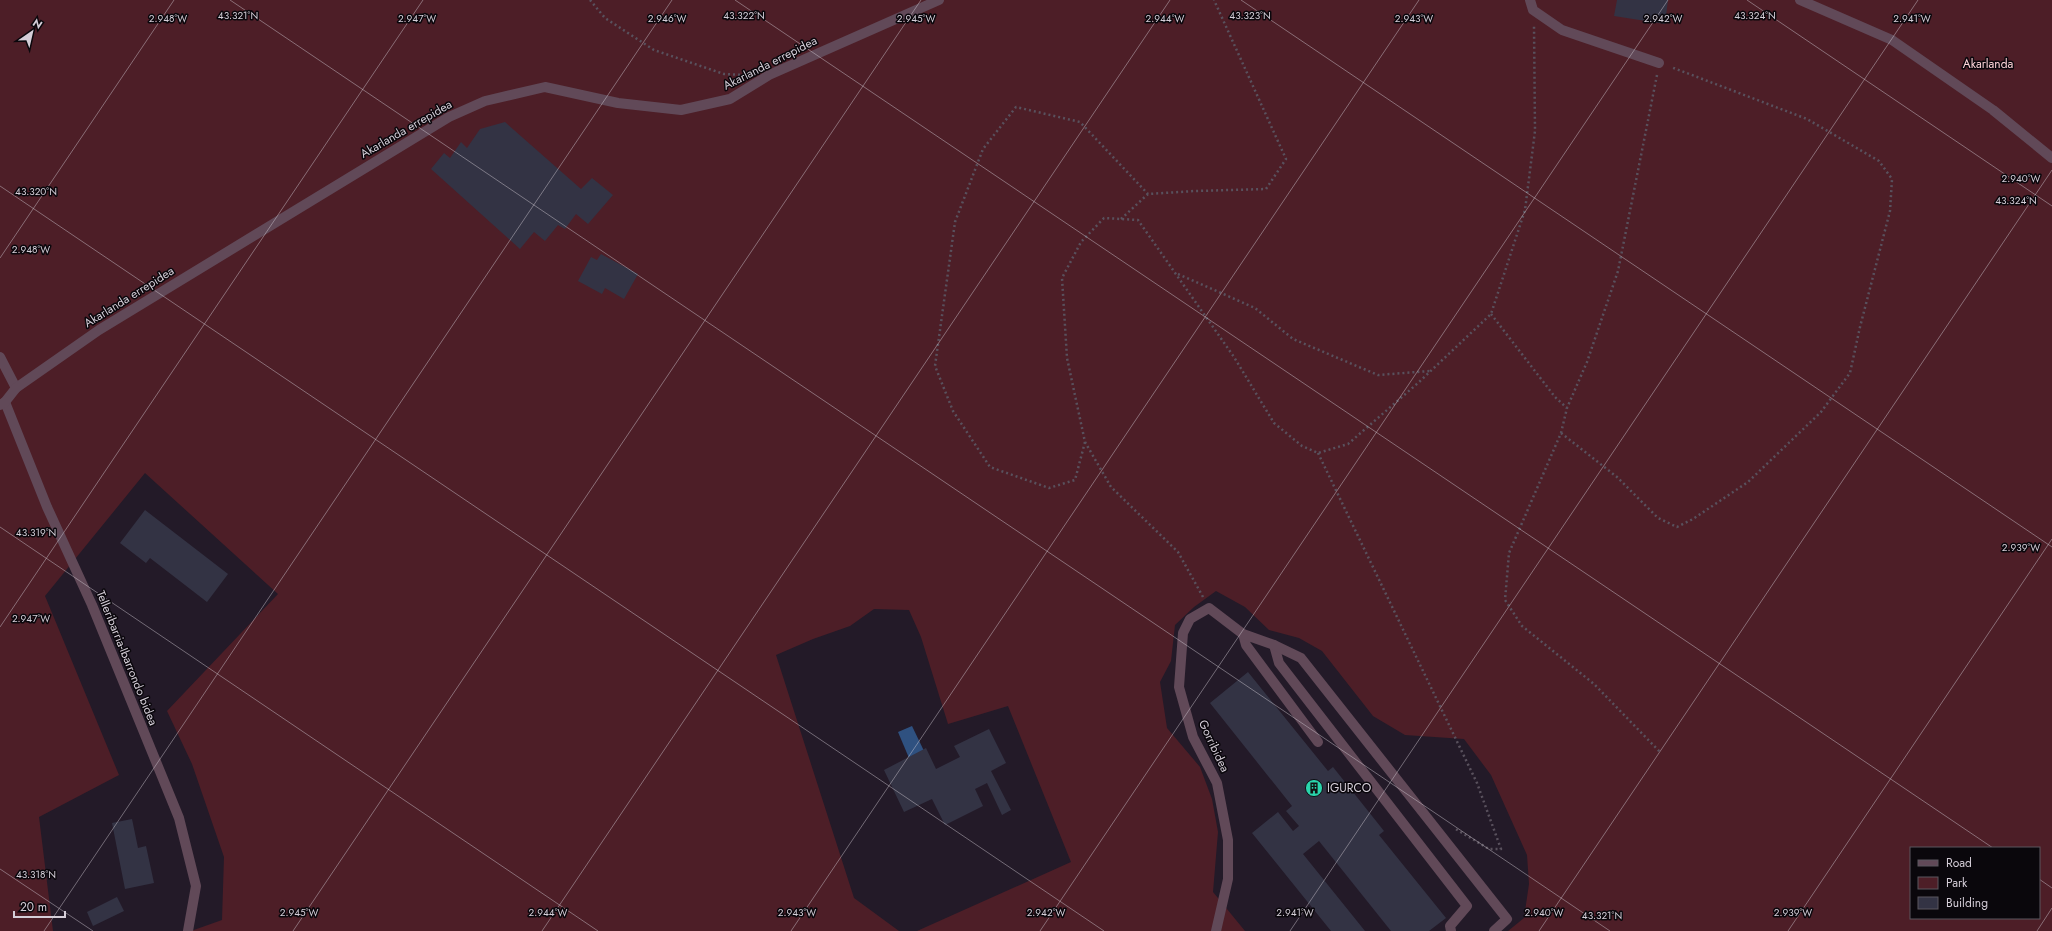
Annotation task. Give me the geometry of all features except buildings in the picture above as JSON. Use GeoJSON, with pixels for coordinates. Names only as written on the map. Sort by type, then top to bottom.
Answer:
{"type":"FeatureCollection","features":[{"type":"Feature","properties":{"kind":"street","name":"Akarlanda errepidea"},"geometry":{"type":"LineString","coordinates":[[2,404],[16,388],[99,330],[449,117],[485,101],[545,86],[618,103],[681,110],[730,99],[769,75],[939,0]]}},
{"type":"Feature","properties":{"kind":"street"},"geometry":{"type":"LineString","coordinates":[[1530,0],[1533,10],[1562,30],[1659,63]]}},
{"type":"Feature","properties":{"kind":"street"},"geometry":{"type":"LineString","coordinates":[[1800,0],[1892,40],[1992,110],[2052,158]]}},
{"type":"Feature","properties":{"kind":"street"},"geometry":{"type":"LineString","coordinates":[[0,357],[16,388]]}},
{"type":"Feature","properties":{"kind":"street","name":"Telleribarria-Ibarrondo bidea"},"geometry":{"type":"LineString","coordinates":[[2,404],[92,605],[179,818],[196,886],[188,931]]}},
{"type":"Feature","properties":{"kind":"street"},"geometry":{"type":"LineString","coordinates":[[1209,608],[1243,634],[1274,645],[1301,658],[1507,919],[1494,931]]}},
{"type":"Feature","properties":{"kind":"street","name":"Gorribidea"},"geometry":{"type":"LineString","coordinates":[[1209,608],[1190,619],[1183,633],[1179,687],[1193,737],[1217,783],[1228,840],[1228,879],[1216,931]]}},
{"type":"Feature","properties":{"kind":"street"},"geometry":{"type":"LineString","coordinates":[[1243,634],[1246,646],[1318,742]]}},
{"type":"Feature","properties":{"kind":"street"},"geometry":{"type":"LineString","coordinates":[[1274,645],[1279,663],[1467,906],[1450,926],[1451,931]]}},
{"type":"Feature","properties":{"kind":"path"},"geometry":{"type":"LineString","coordinates":[[590,0],[605,18],[654,50],[724,74],[746,75]]}},
{"type":"Feature","properties":{"kind":"path"},"geometry":{"type":"LineString","coordinates":[[1121,219],[1148,194],[1266,189],[1286,159],[1214,0]]}},
{"type":"Feature","properties":{"kind":"path"},"geometry":{"type":"LineString","coordinates":[[1209,608],[1178,552],[1111,487],[1085,442],[1067,358],[1062,278],[1081,242],[1104,218],[1138,220],[1178,274],[1234,358],[1274,423],[1302,446],[1318,453],[1348,444],[1491,314],[1525,210],[1535,131],[1533,10]]}},
{"type":"Feature","properties":{"kind":"path"},"geometry":{"type":"LineString","coordinates":[[1561,433],[1616,477],[1658,518],[1677,527],[1692,519],[1748,482],[1821,412],[1850,373],[1860,327],[1890,211],[1892,179],[1879,161],[1807,119],[1659,63],[1618,270],[1587,362],[1567,408],[1561,433],[1508,553],[1505,600],[1522,626],[1594,684],[1661,753]]}},
{"type":"Feature","properties":{"kind":"path"},"geometry":{"type":"LineString","coordinates":[[1085,442],[1075,480],[1049,488],[990,467],[953,411],[935,366],[956,222],[983,148],[1016,107],[1080,122],[1148,194]]}},
{"type":"Feature","properties":{"kind":"path"},"geometry":{"type":"LineString","coordinates":[[1178,274],[1255,308],[1293,339],[1378,375],[1430,371]]}},
{"type":"Feature","properties":{"kind":"path"},"geometry":{"type":"LineString","coordinates":[[1491,314],[1556,397],[1567,408]]}},
{"type":"Feature","properties":{"kind":"path"},"geometry":{"type":"LineString","coordinates":[[1318,453],[1477,783],[1501,849],[1489,849],[1449,826]]}},
{"type":"Feature","properties":{"kind":"green space","name":"Akarlanda"},"geometry":{"type":"Polygon","coordinates":[[[0,0],[2052,0],[2052,931],[1508,931],[1524,918],[1529,884],[1527,855],[1491,775],[1464,739],[1405,735],[1373,716],[1322,651],[1299,638],[1269,630],[1245,607],[1216,591],[1194,607],[1175,625],[1171,661],[1160,682],[1167,728],[1200,767],[1212,799],[1218,832],[1213,892],[1245,931],[917,931],[1071,862],[1008,706],[948,724],[921,637],[909,610],[874,609],[850,626],[813,639],[776,655],[854,898],[899,931],[191,931],[222,920],[224,857],[192,764],[167,711],[278,594],[145,473],[45,596],[119,775],[39,817],[53,931],[0,931],[0,0]]]}},
{"type":"Feature","properties":{"kind":"water"},"geometry":{"type":"Polygon","coordinates":[[[912,726],[924,751],[909,758],[898,732],[912,726]]]}},
{"type":"Feature","properties":{"kind":"place","name":"IGURCO"},"geometry":{"type":"Point","coordinates":[1314,788]}}]}
